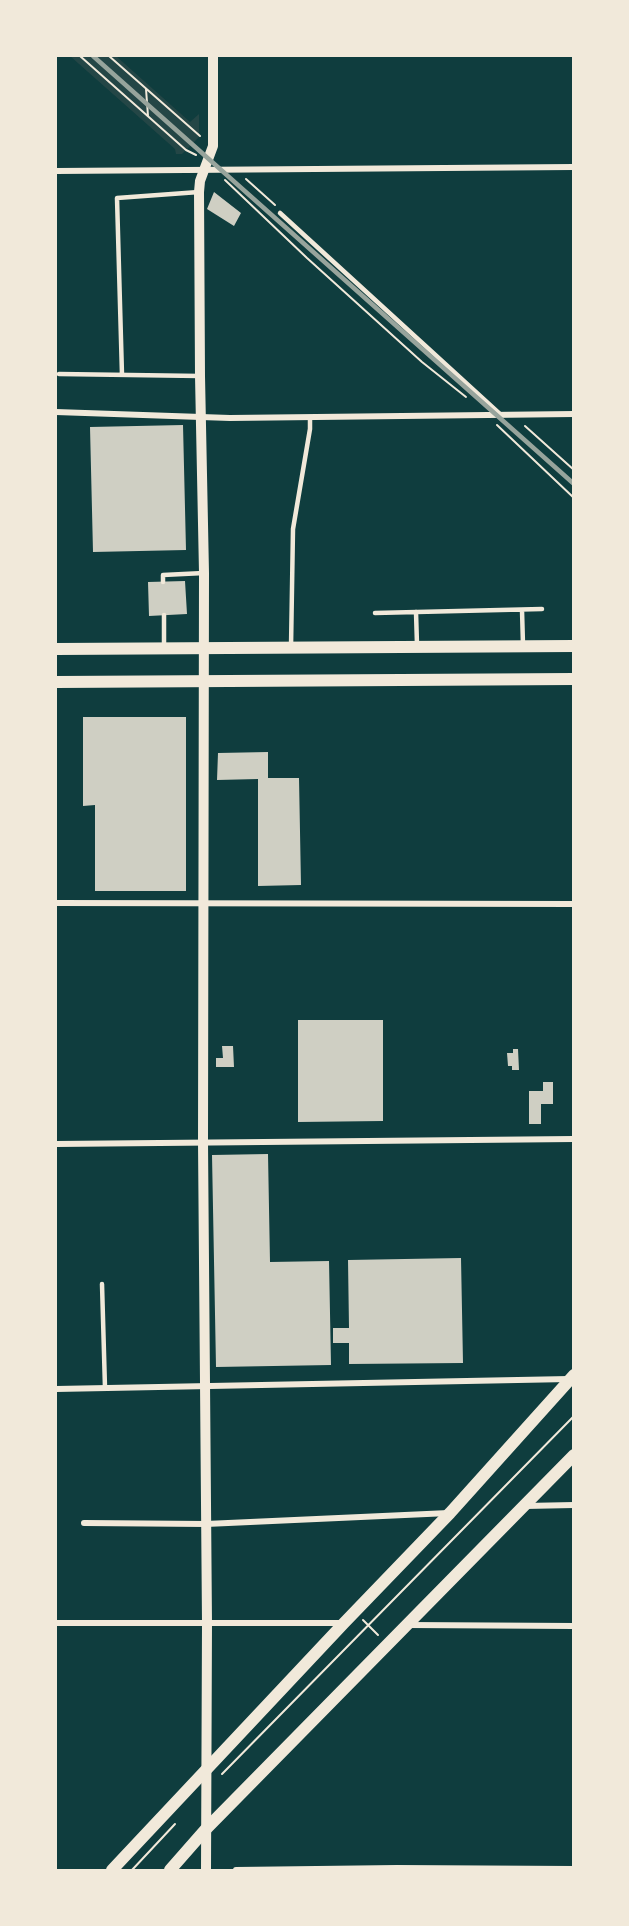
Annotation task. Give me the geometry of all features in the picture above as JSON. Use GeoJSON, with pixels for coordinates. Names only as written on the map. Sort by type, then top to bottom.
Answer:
{"type":"FeatureCollection","features":[{"type":"Feature","properties":{"kind":"main road"},"geometry":{"type":"LineString","coordinates":[[56,649],[573,646]]}},
{"type":"Feature","properties":{"kind":"main road"},"geometry":{"type":"LineString","coordinates":[[56,682],[573,679]]}},
{"type":"Feature","properties":{"kind":"main road"},"geometry":{"type":"LineString","coordinates":[[112,1870],[450,1513],[572,1377]]}},
{"type":"Feature","properties":{"kind":"main road"},"geometry":{"type":"LineString","coordinates":[[170,1870],[206,1830],[573,1455]]}},
{"type":"Feature","properties":{"kind":"street"},"geometry":{"type":"LineString","coordinates":[[206,1870],[207,1623],[203,1142],[204,573],[199,192],[213,146],[213,56]]}},
{"type":"Feature","properties":{"kind":"street"},"geometry":{"type":"LineString","coordinates":[[56,171],[573,167]]}},
{"type":"Feature","properties":{"kind":"street"},"geometry":{"type":"LineString","coordinates":[[56,412],[201,417],[573,414]]}},
{"type":"Feature","properties":{"kind":"street"},"geometry":{"type":"LineString","coordinates":[[56,903],[573,904]]}},
{"type":"Feature","properties":{"kind":"street"},"geometry":{"type":"LineString","coordinates":[[56,1144],[573,1139]]}},
{"type":"Feature","properties":{"kind":"street"},"geometry":{"type":"LineString","coordinates":[[56,1389],[572,1377]]}},
{"type":"Feature","properties":{"kind":"street"},"geometry":{"type":"LineString","coordinates":[[521,1506],[573,1505]]}},
{"type":"Feature","properties":{"kind":"street"},"geometry":{"type":"LineString","coordinates":[[84,1523],[206,1524],[450,1513]]}},
{"type":"Feature","properties":{"kind":"street"},"geometry":{"type":"LineString","coordinates":[[56,1623],[344,1623]]}},
{"type":"Feature","properties":{"kind":"street"},"geometry":{"type":"LineString","coordinates":[[407,1625],[573,1626]]}},
{"type":"Feature","properties":{"kind":"street"},"geometry":{"type":"LineString","coordinates":[[236,1870],[573,1869]]}},
{"type":"Feature","properties":{"kind":"lane"},"geometry":{"type":"LineString","coordinates":[[122,375],[117,198],[199,192]]}},
{"type":"Feature","properties":{"kind":"lane"},"geometry":{"type":"LineString","coordinates":[[280,213],[501,415]]}},
{"type":"Feature","properties":{"kind":"lane"},"geometry":{"type":"LineString","coordinates":[[59,374],[200,376]]}},
{"type":"Feature","properties":{"kind":"lane"},"geometry":{"type":"LineString","coordinates":[[291,648],[293,529],[310,429],[310,417]]}},
{"type":"Feature","properties":{"kind":"lane"},"geometry":{"type":"LineString","coordinates":[[163,582],[163,575],[204,573]]}},
{"type":"Feature","properties":{"kind":"lane"},"geometry":{"type":"LineString","coordinates":[[375,613],[542,609]]}},
{"type":"Feature","properties":{"kind":"lane"},"geometry":{"type":"LineString","coordinates":[[522,610],[523,647]]}},
{"type":"Feature","properties":{"kind":"lane"},"geometry":{"type":"LineString","coordinates":[[416,612],[417,647]]}},
{"type":"Feature","properties":{"kind":"lane"},"geometry":{"type":"LineString","coordinates":[[164,615],[164,648]]}},
{"type":"Feature","properties":{"kind":"lane"},"geometry":{"type":"LineString","coordinates":[[102,1284],[105,1388]]}},
{"type":"Feature","properties":{"kind":"path"},"geometry":{"type":"LineString","coordinates":[[80,56],[186,150],[193,152]]}},
{"type":"Feature","properties":{"kind":"path"},"geometry":{"type":"LineString","coordinates":[[109,56],[200,136]]}},
{"type":"Feature","properties":{"kind":"path"},"geometry":{"type":"LineString","coordinates":[[146,88],[148,116]]}},
{"type":"Feature","properties":{"kind":"path"},"geometry":{"type":"LineString","coordinates":[[224,180],[413,354],[464,395]]}},
{"type":"Feature","properties":{"kind":"path"},"geometry":{"type":"LineString","coordinates":[[497,426],[573,498]]}},
{"type":"Feature","properties":{"kind":"path"},"geometry":{"type":"LineString","coordinates":[[206,1790],[573,1416]]}},
{"type":"Feature","properties":{"kind":"path"},"geometry":{"type":"LineString","coordinates":[[359,1617],[385,1640]]}},
{"type":"Feature","properties":{"kind":"path"},"geometry":{"type":"LineString","coordinates":[[132,1870],[177,1822]]}},
{"type":"Feature","properties":{"kind":"shaded area"},"geometry":{"type":"Polygon","coordinates":[[[70,56],[116,56],[190,122],[199,114],[199,137],[182,154],[176,154],[175,149],[70,56]]]}},
{"type":"Feature","properties":{"kind":"building"},"geometry":{"type":"Polygon","coordinates":[[[214,192],[241,213],[234,226],[207,209],[214,192]]]}},
{"type":"Feature","properties":{"kind":"building"},"geometry":{"type":"Polygon","coordinates":[[[183,425],[186,550],[93,552],[90,427],[183,425]]]}},
{"type":"Feature","properties":{"kind":"building"},"geometry":{"type":"Polygon","coordinates":[[[185,581],[187,614],[149,616],[148,582],[185,581]]]}},
{"type":"Feature","properties":{"kind":"building"},"geometry":{"type":"Polygon","coordinates":[[[83,717],[186,717],[186,891],[95,891],[95,805],[83,806],[83,717]]]}},
{"type":"Feature","properties":{"kind":"building"},"geometry":{"type":"Polygon","coordinates":[[[268,752],[268,778],[299,778],[301,885],[258,886],[258,779],[217,780],[218,753],[268,752]]]}},
{"type":"Feature","properties":{"kind":"building"},"geometry":{"type":"Polygon","coordinates":[[[298,1020],[383,1020],[383,1121],[298,1122],[298,1020]]]}},
{"type":"Feature","properties":{"kind":"building"},"geometry":{"type":"Polygon","coordinates":[[[222,1046],[233,1046],[234,1067],[216,1067],[216,1058],[223,1058],[222,1046]]]}},
{"type":"Feature","properties":{"kind":"building"},"geometry":{"type":"Polygon","coordinates":[[[513,1049],[518,1049],[519,1070],[512,1070],[512,1066],[508,1066],[507,1053],[513,1053],[513,1049]]]}},
{"type":"Feature","properties":{"kind":"building"},"geometry":{"type":"Polygon","coordinates":[[[543,1082],[553,1082],[553,1104],[541,1104],[541,1124],[529,1124],[529,1091],[543,1091],[543,1082]]]}},
{"type":"Feature","properties":{"kind":"building"},"geometry":{"type":"Polygon","coordinates":[[[268,1154],[270,1262],[329,1261],[331,1365],[216,1367],[212,1155],[268,1154]]]}},
{"type":"Feature","properties":{"kind":"building"},"geometry":{"type":"Polygon","coordinates":[[[461,1258],[463,1363],[349,1364],[349,1343],[333,1343],[333,1328],[349,1328],[348,1260],[461,1258]]]}},
{"type":"Feature","properties":{"kind":"railway"},"geometry":{"type":"LineString","coordinates":[[93,56],[574,484]]}}]}
